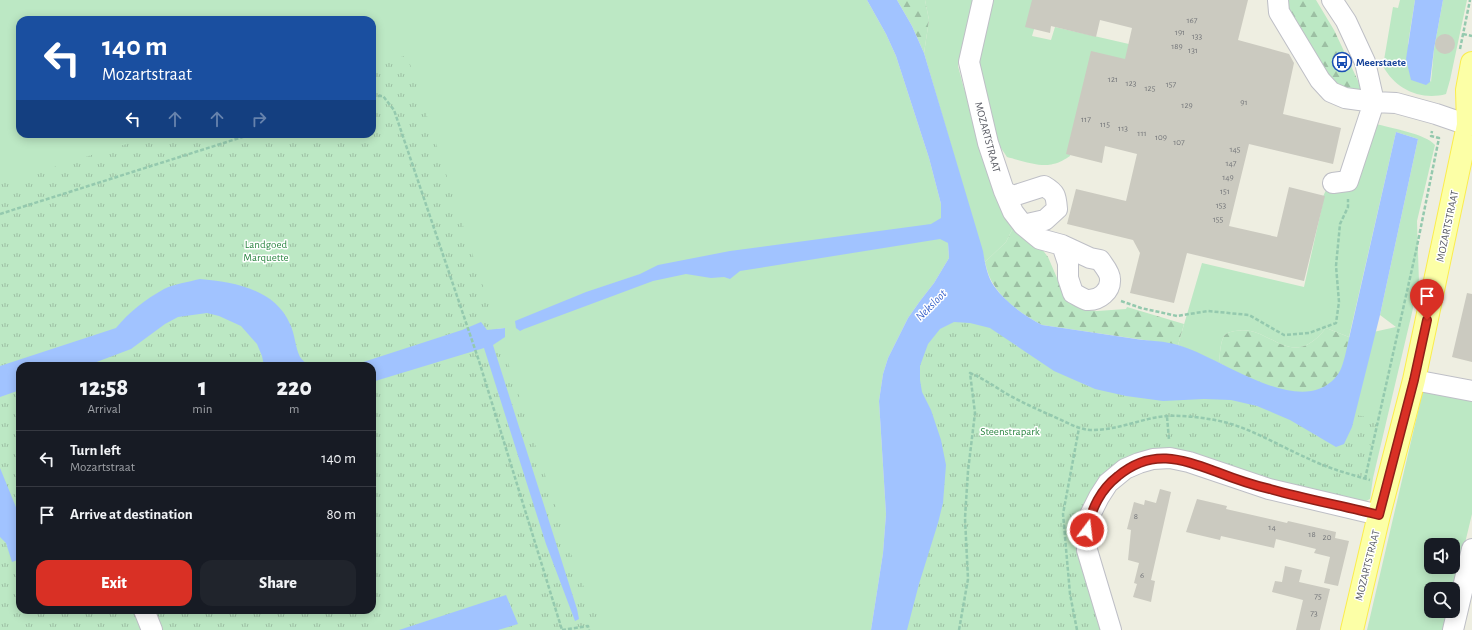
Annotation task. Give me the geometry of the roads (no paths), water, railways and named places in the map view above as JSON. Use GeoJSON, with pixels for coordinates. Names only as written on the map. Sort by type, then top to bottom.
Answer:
{"type":"FeatureCollection","features":[{"type":"Feature","properties":{"kind":"main road","name":"MOZARTSTRAAT"},"geometry":{"type":"LineString","coordinates":[[1352,630],[1379,515],[1414,380],[1470,118],[1466,56]]}},
{"type":"Feature","properties":{"kind":"street","name":"MOZARTSTRAAT"},"geometry":{"type":"LineString","coordinates":[[983,0],[969,62],[988,143],[1004,191],[1013,212],[1023,225],[1040,239],[1062,246],[1090,258],[1100,260],[1110,279],[1108,288],[1104,294],[1097,298],[1086,300],[1073,293],[1068,278],[1068,263],[1062,246]]}},
{"type":"Feature","properties":{"kind":"street"},"geometry":{"type":"LineString","coordinates":[[1278,0],[1279,12],[1320,80],[1332,92],[1345,98],[1396,103],[1436,114],[1470,118]]}},
{"type":"Feature","properties":{"kind":"street"},"geometry":{"type":"LineString","coordinates":[[1332,0],[1346,21],[1364,62],[1374,102],[1340,182]]}},
{"type":"Feature","properties":{"kind":"street"},"geometry":{"type":"LineString","coordinates":[[1004,191],[1013,196],[1044,186],[1052,191],[1056,198],[1057,209],[1045,220],[1023,225]]}},
{"type":"Feature","properties":{"kind":"street"},"geometry":{"type":"LineString","coordinates":[[1414,380],[1472,391]]}},
{"type":"Feature","properties":{"kind":"street"},"geometry":{"type":"LineString","coordinates":[[1111,630],[1087,550],[1087,530],[1090,515],[1108,483],[1125,469],[1138,463],[1153,459],[1170,458],[1189,462],[1269,489],[1379,515]]}},
{"type":"Feature","properties":{"kind":"street"},"geometry":{"type":"LineString","coordinates":[[1453,630],[1472,549]]}},
{"type":"Feature","properties":{"kind":"street"},"geometry":{"type":"LineString","coordinates":[[146,614],[152,630]]}},
{"type":"Feature","properties":{"kind":"water","name":"Neksloot"},"geometry":{"type":"Polygon","coordinates":[[[867,0],[897,0],[912,26],[924,53],[983,251],[988,274],[994,286],[1004,298],[1029,318],[1042,325],[1178,345],[1195,351],[1258,381],[1280,388],[1301,392],[1319,389],[1335,378],[1339,373],[1345,356],[1396,132],[1418,139],[1380,315],[1352,427],[1344,444],[1336,447],[1290,420],[1257,406],[1231,400],[1204,399],[1163,401],[1126,396],[1095,389],[1054,371],[990,328],[970,323],[954,322],[940,329],[928,344],[920,366],[922,392],[931,410],[941,440],[946,465],[943,503],[938,523],[919,584],[907,630],[871,630],[883,553],[886,514],[879,401],[883,374],[888,358],[908,318],[934,283],[949,258],[948,243],[940,239],[740,271],[730,279],[724,277],[711,278],[686,274],[653,281],[520,331],[516,328],[515,321],[586,292],[640,274],[658,265],[730,251],[931,224],[941,218],[941,204],[929,158],[896,56],[886,34],[867,0]]]}},
{"type":"Feature","properties":{"kind":"water"},"geometry":{"type":"Polygon","coordinates":[[[1415,0],[1443,0],[1434,49],[1430,82],[1426,85],[1411,80],[1406,59],[1415,0]]]}},
{"type":"Feature","properties":{"kind":"water"},"geometry":{"type":"Polygon","coordinates":[[[200,279],[213,280],[239,285],[264,295],[283,312],[290,324],[300,357],[304,362],[263,362],[257,344],[241,326],[219,316],[207,313],[178,317],[165,324],[131,349],[97,362],[16,362],[16,391],[0,397],[0,366],[116,328],[132,311],[144,302],[164,289],[200,279]]]}},
{"type":"Feature","properties":{"kind":"water"},"geometry":{"type":"Polygon","coordinates":[[[481,322],[487,330],[505,328],[505,337],[493,345],[577,609],[579,619],[575,621],[546,544],[484,348],[376,381],[376,362],[363,362],[462,330],[481,322]]]}},
{"type":"Feature","properties":{"kind":"water"},"geometry":{"type":"Polygon","coordinates":[[[0,468],[16,507],[16,560],[12,562],[6,543],[0,537],[0,468]]]}},
{"type":"Feature","properties":{"kind":"water"},"geometry":{"type":"Polygon","coordinates":[[[506,595],[518,624],[498,630],[399,630],[506,595]]]}},
{"type":"Feature","properties":{"kind":"place","name":"Meerstaete"},"geometry":{"type":"Point","coordinates":[1342,62]}},
{"type":"Feature","properties":{"kind":"park label","name":"Landgoed Marquette"},"geometry":{"type":"Point","coordinates":[266,250]}},
{"type":"Feature","properties":{"kind":"park label","name":"Steenstrapark"},"geometry":{"type":"Point","coordinates":[1010,431]}}]}
